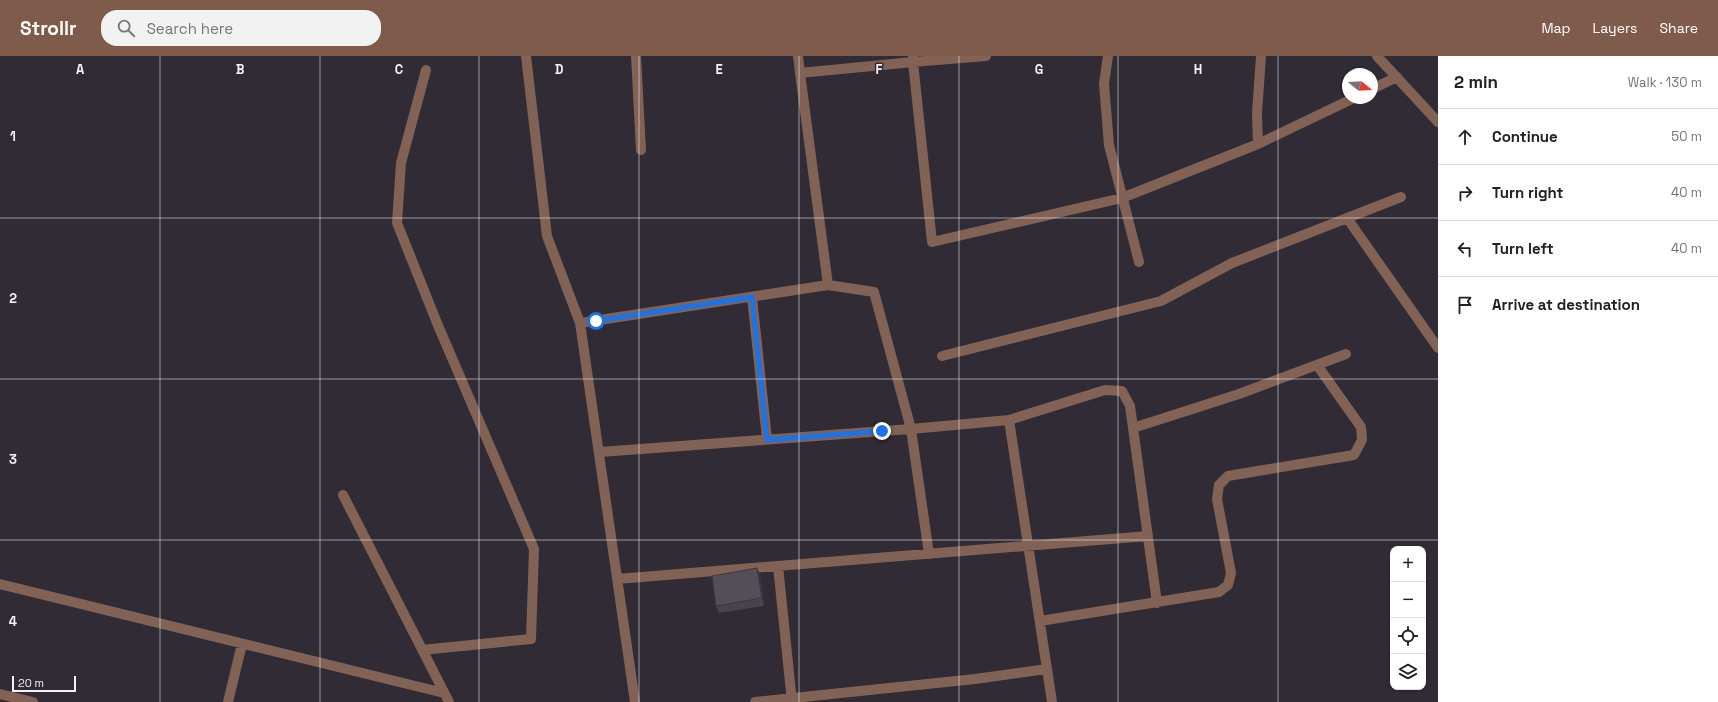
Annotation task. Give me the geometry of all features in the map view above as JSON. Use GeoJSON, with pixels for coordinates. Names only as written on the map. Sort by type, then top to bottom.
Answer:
{"type":"FeatureCollection","features":[{"type":"Feature","properties":{"kind":"street"},"geometry":{"type":"LineString","coordinates":[[526,56],[547,236],[580,323],[600,452],[635,702]]}},
{"type":"Feature","properties":{"kind":"street"},"geometry":{"type":"LineString","coordinates":[[636,56],[641,150]]}},
{"type":"Feature","properties":{"kind":"street"},"geometry":{"type":"LineString","coordinates":[[798,56],[828,285]]}},
{"type":"Feature","properties":{"kind":"street"},"geometry":{"type":"LineString","coordinates":[[800,73],[913,59],[986,56]]}},
{"type":"Feature","properties":{"kind":"street"},"geometry":{"type":"LineString","coordinates":[[1108,56],[1104,84],[1109,145],[1139,262]]}},
{"type":"Feature","properties":{"kind":"street"},"geometry":{"type":"LineString","coordinates":[[1258,144],[1257,113],[1261,56]]}},
{"type":"Feature","properties":{"kind":"street"},"geometry":{"type":"LineString","coordinates":[[1377,56],[1438,122]]}},
{"type":"Feature","properties":{"kind":"street"},"geometry":{"type":"LineString","coordinates":[[913,59],[932,242],[1122,198],[1258,144],[1342,104]]}},
{"type":"Feature","properties":{"kind":"street"},"geometry":{"type":"LineString","coordinates":[[422,650],[531,639],[534,549],[437,323],[397,223],[401,163],[426,70]]}},
{"type":"Feature","properties":{"kind":"street"},"geometry":{"type":"LineString","coordinates":[[1378,86],[1397,77]]}},
{"type":"Feature","properties":{"kind":"street"},"geometry":{"type":"LineString","coordinates":[[942,356],[1161,301],[1232,263],[1401,197]]}},
{"type":"Feature","properties":{"kind":"street"},"geometry":{"type":"LineString","coordinates":[[1347,218],[1438,348]]}},
{"type":"Feature","properties":{"kind":"street"},"geometry":{"type":"LineString","coordinates":[[580,323],[828,285],[874,292],[911,429],[929,554]]}},
{"type":"Feature","properties":{"kind":"street"},"geometry":{"type":"LineString","coordinates":[[752,297],[767,440]]}},
{"type":"Feature","properties":{"kind":"street"},"geometry":{"type":"LineString","coordinates":[[1133,428],[1239,394],[1346,354]]}},
{"type":"Feature","properties":{"kind":"street"},"geometry":{"type":"LineString","coordinates":[[1040,621],[1219,592],[1228,585],[1231,574],[1217,499],[1219,485],[1228,476],[1354,455],[1362,440],[1361,426],[1317,365]]}},
{"type":"Feature","properties":{"kind":"street"},"geometry":{"type":"LineString","coordinates":[[600,452],[911,429],[1008,420],[1105,390],[1122,391],[1130,406],[1157,603]]}},
{"type":"Feature","properties":{"kind":"street"},"geometry":{"type":"LineString","coordinates":[[1008,420],[1052,702]]}},
{"type":"Feature","properties":{"kind":"street"},"geometry":{"type":"LineString","coordinates":[[343,495],[447,698]]}},
{"type":"Feature","properties":{"kind":"street"},"geometry":{"type":"LineString","coordinates":[[617,579],[1028,547],[1148,536]]}},
{"type":"Feature","properties":{"kind":"street"},"geometry":{"type":"LineString","coordinates":[[778,566],[792,700]]}},
{"type":"Feature","properties":{"kind":"street"},"geometry":{"type":"LineString","coordinates":[[0,584],[242,644],[447,698]]}},
{"type":"Feature","properties":{"kind":"street"},"geometry":{"type":"LineString","coordinates":[[228,702],[242,644]]}},
{"type":"Feature","properties":{"kind":"street"},"geometry":{"type":"LineString","coordinates":[[755,702],[792,700],[975,679],[1047,669]]}},
{"type":"Feature","properties":{"kind":"street"},"geometry":{"type":"LineString","coordinates":[[0,694],[33,702]]}},
{"type":"Feature","properties":{"kind":"building"},"geometry":{"type":"Polygon","coordinates":[[[757,568],[762,598],[716,606],[712,576],[757,568]]]}},
{"type":"Feature","properties":{"kind":"route"},"geometry":{"type":"LineString","coordinates":[[596,321],[752,297],[767,440],[882,431]]}}]}
